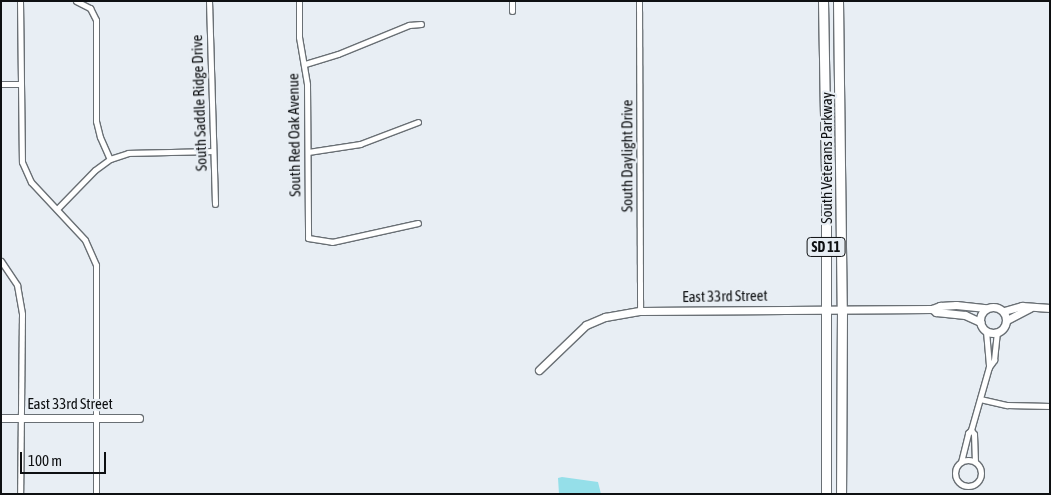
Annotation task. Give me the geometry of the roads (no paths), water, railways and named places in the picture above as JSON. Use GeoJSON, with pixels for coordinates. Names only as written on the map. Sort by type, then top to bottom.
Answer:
{"type":"FeatureCollection","features":[{"type":"Feature","properties":{"kind":"highway","name":"South Veterans Parkway"},"geometry":{"type":"LineString","coordinates":[[823,1],[826,494]]}},
{"type":"Feature","properties":{"kind":"highway","name":"South Veterans Parkway"},"geometry":{"type":"LineString","coordinates":[[838,1],[842,309],[841,494]]}},
{"type":"Feature","properties":{"kind":"street"},"geometry":{"type":"LineString","coordinates":[[20,1],[22,162],[31,182],[85,240],[96,266],[96,494]]}},
{"type":"Feature","properties":{"kind":"street"},"geometry":{"type":"LineString","coordinates":[[76,1],[86,4],[96,20],[96,121],[100,137],[110,159]]}},
{"type":"Feature","properties":{"kind":"street","name":"South Saddle Ridge Drive"},"geometry":{"type":"LineString","coordinates":[[210,1],[214,204]]}},
{"type":"Feature","properties":{"kind":"street","name":"South Red Oak Avenue"},"geometry":{"type":"LineString","coordinates":[[299,1],[299,37],[305,64],[308,238],[332,242],[418,223]]}},
{"type":"Feature","properties":{"kind":"street"},"geometry":{"type":"LineString","coordinates":[[512,1],[512,11]]}},
{"type":"Feature","properties":{"kind":"street","name":"South Daylight Drive"},"geometry":{"type":"LineString","coordinates":[[639,1],[640,311]]}},
{"type":"Feature","properties":{"kind":"street"},"geometry":{"type":"LineString","coordinates":[[305,64],[338,54],[409,25],[421,24]]}},
{"type":"Feature","properties":{"kind":"street"},"geometry":{"type":"LineString","coordinates":[[1,84],[20,84]]}},
{"type":"Feature","properties":{"kind":"street"},"geometry":{"type":"LineString","coordinates":[[308,152],[360,144],[418,122]]}},
{"type":"Feature","properties":{"kind":"street"},"geometry":{"type":"LineString","coordinates":[[57,209],[95,170],[110,159],[128,153],[213,151]]}},
{"type":"Feature","properties":{"kind":"street"},"geometry":{"type":"LineString","coordinates":[[1,261],[10,272],[20,295],[22,314],[20,494]]}},
{"type":"Feature","properties":{"kind":"street","name":"East 33rd Street"},"geometry":{"type":"LineString","coordinates":[[539,370],[586,325],[605,317],[640,311],[826,308],[932,309],[940,306],[956,305],[996,307],[1004,311],[1022,306],[1050,308]]}},
{"type":"Feature","properties":{"kind":"street"},"geometry":{"type":"LineString","coordinates":[[986,308],[980,322],[986,331],[989,367]]}},
{"type":"Feature","properties":{"kind":"street","name":"East 33rd Street"},"geometry":{"type":"LineString","coordinates":[[997,332],[1004,329],[1007,320],[1030,308]]}},
{"type":"Feature","properties":{"kind":"street","name":"East 33rd Street"},"geometry":{"type":"LineString","coordinates":[[932,309],[936,312],[965,315],[980,322]]}},
{"type":"Feature","properties":{"kind":"street"},"geometry":{"type":"LineString","coordinates":[[1004,311],[1007,320]]}},
{"type":"Feature","properties":{"kind":"street"},"geometry":{"type":"LineString","coordinates":[[961,462],[969,460],[980,466],[981,475],[977,483],[969,486],[961,484],[956,477],[956,469],[961,462],[989,367],[994,360],[997,332],[986,331]]}},
{"type":"Feature","properties":{"kind":"street"},"geometry":{"type":"LineString","coordinates":[[980,399],[1007,405],[1050,406]]}},
{"type":"Feature","properties":{"kind":"street","name":"East 33rd Street"},"geometry":{"type":"LineString","coordinates":[[1,418],[139,418]]}},
{"type":"Feature","properties":{"kind":"street"},"geometry":{"type":"LineString","coordinates":[[971,430],[974,434],[975,462]]}},
{"type":"Feature","properties":{"kind":"water"},"geometry":{"type":"Polygon","coordinates":[[[558,478],[598,482],[601,494],[559,494],[558,478]]]}}]}
